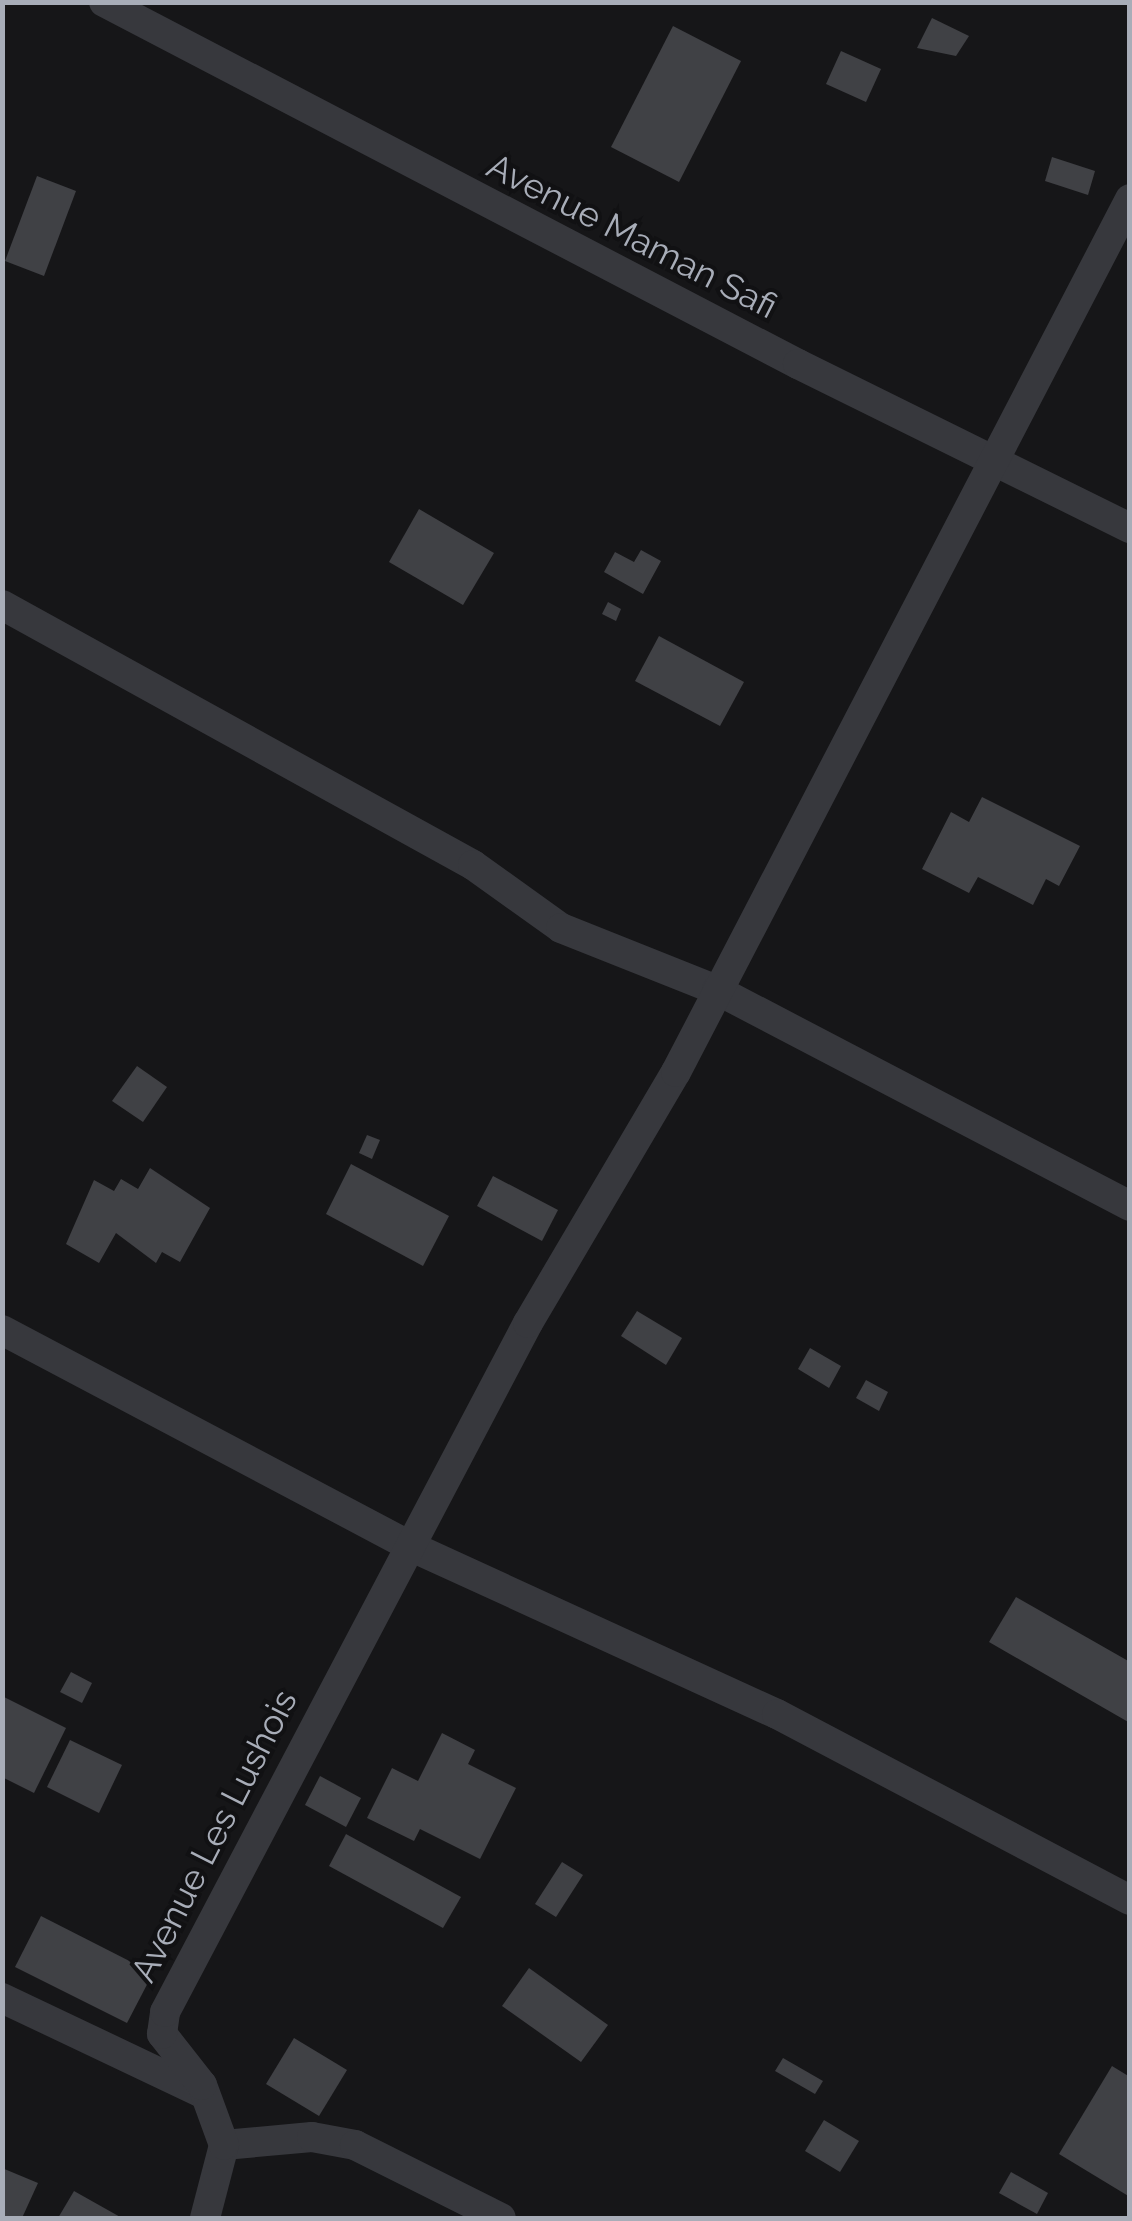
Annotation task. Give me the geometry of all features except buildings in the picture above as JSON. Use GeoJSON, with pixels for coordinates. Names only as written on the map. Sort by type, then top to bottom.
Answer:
{"type":"FeatureCollection","features":[{"type":"Feature","properties":{"kind":"street","name":"Avenue Maman Safi"},"geometry":{"type":"LineString","coordinates":[[104,2],[798,364],[1130,528]]}},
{"type":"Feature","properties":{"kind":"street","name":"Avenue Les Lushois"},"geometry":{"type":"LineString","coordinates":[[224,2145],[208,2096],[172,2054],[162,2034],[164,2012],[528,1323],[717,990],[1130,199]]}},
{"type":"Feature","properties":{"kind":"street"},"geometry":{"type":"LineString","coordinates":[[2,605],[473,865],[561,928],[717,990],[1130,1206]]}},
{"type":"Feature","properties":{"kind":"street"},"geometry":{"type":"LineString","coordinates":[[2,1330],[412,1547],[777,1714],[1130,1900]]}},
{"type":"Feature","properties":{"kind":"street"},"geometry":{"type":"LineString","coordinates":[[2,1998],[208,2096]]}},
{"type":"Feature","properties":{"kind":"street"},"geometry":{"type":"LineString","coordinates":[[205,2218],[224,2145],[312,2137],[354,2145],[500,2218]]}}]}
